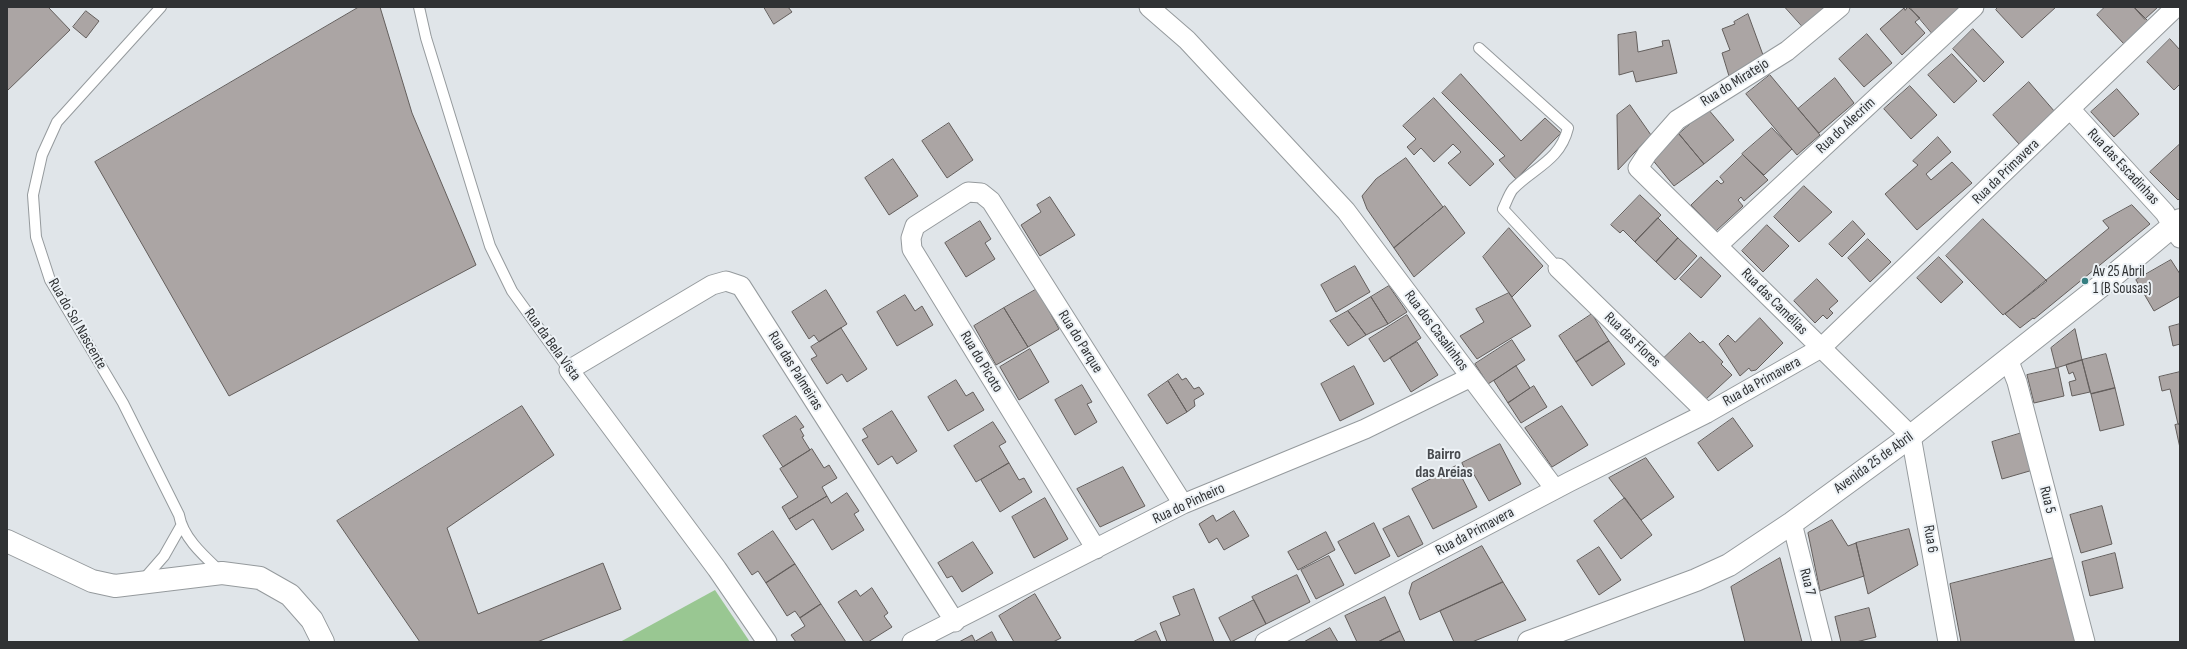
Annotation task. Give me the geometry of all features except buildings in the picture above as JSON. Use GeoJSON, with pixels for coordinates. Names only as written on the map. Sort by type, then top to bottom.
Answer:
{"type":"FeatureCollection","features":[{"type":"Feature","properties":{"kind":"street","name":"Rua dos Casalinhos"},"geometry":{"type":"LineString","coordinates":[[1149,7],[1187,40],[1346,211],[1555,489]]}},
{"type":"Feature","properties":{"kind":"street","name":"Rua do Miratejo"},"geometry":{"type":"LineString","coordinates":[[1638,168],[1647,154],[1677,120],[1787,51],[1840,7]]}},
{"type":"Feature","properties":{"kind":"street","name":"Rua do Alecrim"},"geometry":{"type":"LineString","coordinates":[[1718,245],[1974,7]]}},
{"type":"Feature","properties":{"kind":"street","name":"Rua da Primavera"},"geometry":{"type":"LineString","coordinates":[[1265,642],[1555,489],[1707,413],[1821,348],[2071,110],[2176,7]]}},
{"type":"Feature","properties":{"kind":"street","name":"Rua das Escadinhas"},"geometry":{"type":"LineString","coordinates":[[2071,110],[2178,228]]}},
{"type":"Feature","properties":{"kind":"street","name":"Rua das Camélias"},"geometry":{"type":"LineString","coordinates":[[1638,168],[1911,436]]}},
{"type":"Feature","properties":{"kind":"street","name":"Rua do Parque"},"geometry":{"type":"LineString","coordinates":[[968,192],[981,193],[991,201],[1183,504]]}},
{"type":"Feature","properties":{"kind":"street","name":"Rua do Picoto"},"geometry":{"type":"LineString","coordinates":[[968,192],[915,226],[911,238],[912,249],[1096,549]]}},
{"type":"Feature","properties":{"kind":"street","name":"Avenida 25 de Abril"},"geometry":{"type":"LineString","coordinates":[[1529,642],[1696,580],[1729,565],[1792,523],[1911,436],[2178,228]]}},
{"type":"Feature","properties":{"kind":"street","name":"Rua das Flores"},"geometry":{"type":"LineString","coordinates":[[1558,268],[1707,413]]}},
{"type":"Feature","properties":{"kind":"street","name":"Rua das Palmeiras"},"geometry":{"type":"LineString","coordinates":[[569,370],[712,285],[726,281],[741,286],[954,622]]}},
{"type":"Feature","properties":{"kind":"street","name":"Rua 5"},"geometry":{"type":"LineString","coordinates":[[2008,359],[2017,382],[2085,642]]}},
{"type":"Feature","properties":{"kind":"street","name":"Rua da Bela Vista"},"geometry":{"type":"LineString","coordinates":[[569,370],[717,569],[767,642]]}},
{"type":"Feature","properties":{"kind":"street","name":"Rua do Pinheiro"},"geometry":{"type":"LineString","coordinates":[[912,642],[954,622],[1183,504],[1365,429],[1471,377]]}},
{"type":"Feature","properties":{"kind":"street","name":"Rua 6"},"geometry":{"type":"LineString","coordinates":[[1911,436],[1948,642]]}},
{"type":"Feature","properties":{"kind":"street","name":"Rua 7"},"geometry":{"type":"LineString","coordinates":[[1792,523],[1822,642]]}},
{"type":"Feature","properties":{"kind":"street"},"geometry":{"type":"LineString","coordinates":[[7,541],[92,581],[115,586],[222,573],[260,578],[290,595],[312,620],[323,642]]}},
{"type":"Feature","properties":{"kind":"lane","name":"Rua da Bela Vista"},"geometry":{"type":"LineString","coordinates":[[419,7],[428,45],[490,246],[512,290],[569,370]]}},
{"type":"Feature","properties":{"kind":"lane","name":"Rua do Sol Nascente"},"geometry":{"type":"LineString","coordinates":[[155,9],[57,122],[42,155],[33,195],[36,237],[50,280],[123,404],[179,515],[181,526],[200,552],[222,573]]}},
{"type":"Feature","properties":{"kind":"lane"},"geometry":{"type":"LineString","coordinates":[[1479,48],[1568,128],[1566,138],[1547,163],[1513,190],[1503,209],[1558,268]]}},
{"type":"Feature","properties":{"kind":"lane"},"geometry":{"type":"LineString","coordinates":[[141,583],[164,556],[181,526]]}},
{"type":"Feature","properties":{"kind":"green space"},"geometry":{"type":"Polygon","coordinates":[[[715,590],[750,642],[620,642],[715,590]]]}},
{"type":"Feature","properties":{"kind":"place","name":"Av 25 Abril 1 (B Sousas)"},"geometry":{"type":"Point","coordinates":[2085,281]}},
{"type":"Feature","properties":{"kind":"district","name":"Bairro das Areias"},"geometry":{"type":"Point","coordinates":[1444,464]}}]}
